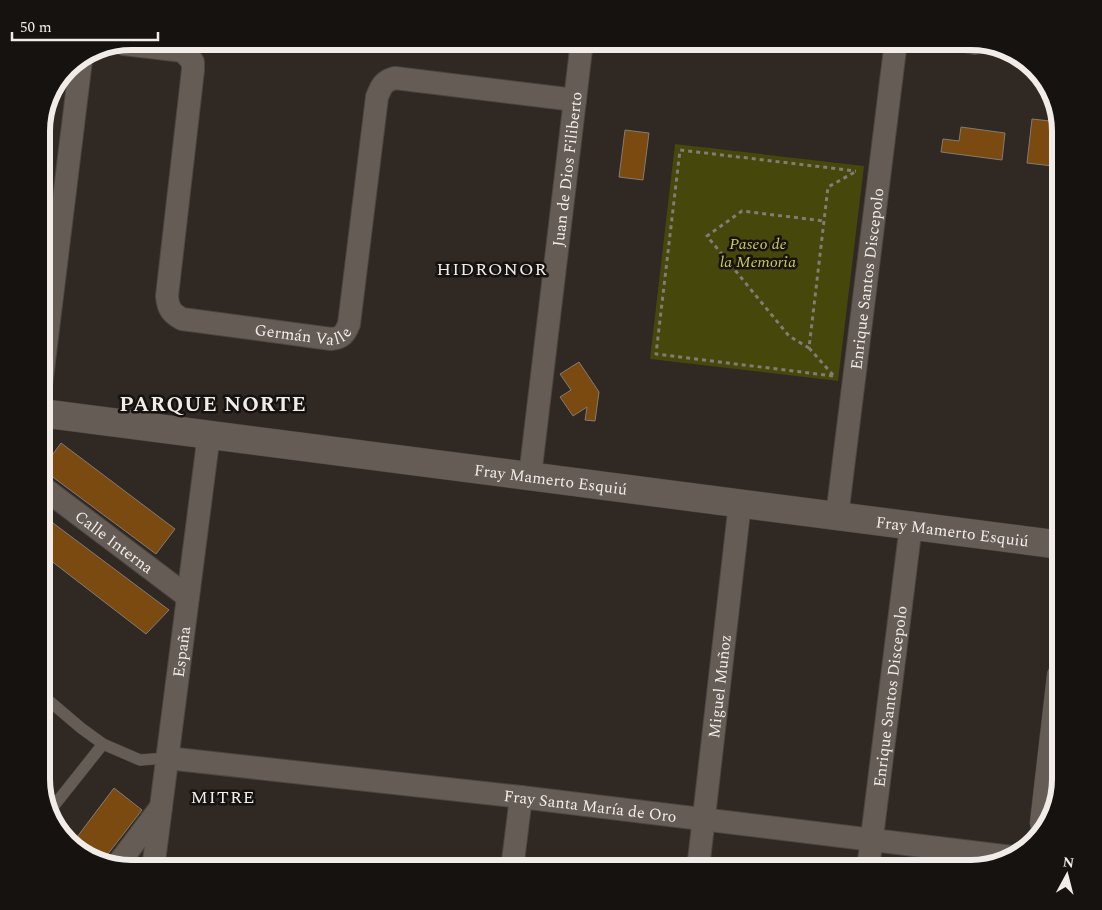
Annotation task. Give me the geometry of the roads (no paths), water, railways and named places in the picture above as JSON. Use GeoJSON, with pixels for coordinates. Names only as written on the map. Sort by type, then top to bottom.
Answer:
{"type":"FeatureCollection","features":[{"type":"Feature","properties":{"kind":"street","name":"Germán Valle"},"geometry":{"type":"LineString","coordinates":[[168,50],[183,52],[193,62],[167,296],[168,306],[172,314],[182,320],[331,339],[339,338],[345,333],[349,324],[377,98],[380,87],[386,81],[395,78],[575,100]]}},
{"type":"Feature","properties":{"kind":"street","name":"Juan de Dios Filiberto"},"geometry":{"type":"LineString","coordinates":[[530,476],[581,50]]}},
{"type":"Feature","properties":{"kind":"street","name":"Enrique Santos Discepolo"},"geometry":{"type":"LineString","coordinates":[[837,516],[895,50]]}},
{"type":"Feature","properties":{"kind":"street"},"geometry":{"type":"LineString","coordinates":[[50,321],[81,68]]}},
{"type":"Feature","properties":{"kind":"street","name":"Fray Mamerto Esquiú"},"geometry":{"type":"LineString","coordinates":[[50,413],[1052,544]]}},
{"type":"Feature","properties":{"kind":"street","name":"España"},"geometry":{"type":"LineString","coordinates":[[154,860],[208,434]]}},
{"type":"Feature","properties":{"kind":"street","name":"Calle Interna"},"geometry":{"type":"LineString","coordinates":[[50,492],[188,596]]}},
{"type":"Feature","properties":{"kind":"street","name":"Miguel Muñoz"},"geometry":{"type":"LineString","coordinates":[[699,860],[740,503]]}},
{"type":"Feature","properties":{"kind":"street","name":"Enrique Santos Discepolo"},"geometry":{"type":"LineString","coordinates":[[869,860],[911,526]]}},
{"type":"Feature","properties":{"kind":"street"},"geometry":{"type":"LineString","coordinates":[[1045,810],[1052,754]]}},
{"type":"Feature","properties":{"kind":"street","name":"Fray Santa María de Oro"},"geometry":{"type":"LineString","coordinates":[[168,758],[521,797],[997,855]]}},
{"type":"Feature","properties":{"kind":"street"},"geometry":{"type":"LineString","coordinates":[[513,860],[521,797]]}},
{"type":"Feature","properties":{"kind":"street"},"geometry":{"type":"LineString","coordinates":[[122,859],[161,807]]}},
{"type":"Feature","properties":{"kind":"lane"},"geometry":{"type":"LineString","coordinates":[[50,702],[103,744],[140,760],[168,758]]}},
{"type":"Feature","properties":{"kind":"lane"},"geometry":{"type":"LineString","coordinates":[[55,805],[103,744]]}},
{"type":"Feature","properties":{"kind":"district","name":"HIDRONOR"},"geometry":{"type":"Point","coordinates":[492,269]}},
{"type":"Feature","properties":{"kind":"district","name":"PARQUE NORTE"},"geometry":{"type":"Point","coordinates":[213,404]}},
{"type":"Feature","properties":{"kind":"district","name":"MITRE"},"geometry":{"type":"Point","coordinates":[223,797]}},
{"type":"Feature","properties":{"kind":"park label","name":"Paseo de la Memoria"},"geometry":{"type":"Point","coordinates":[758,252]}}]}
